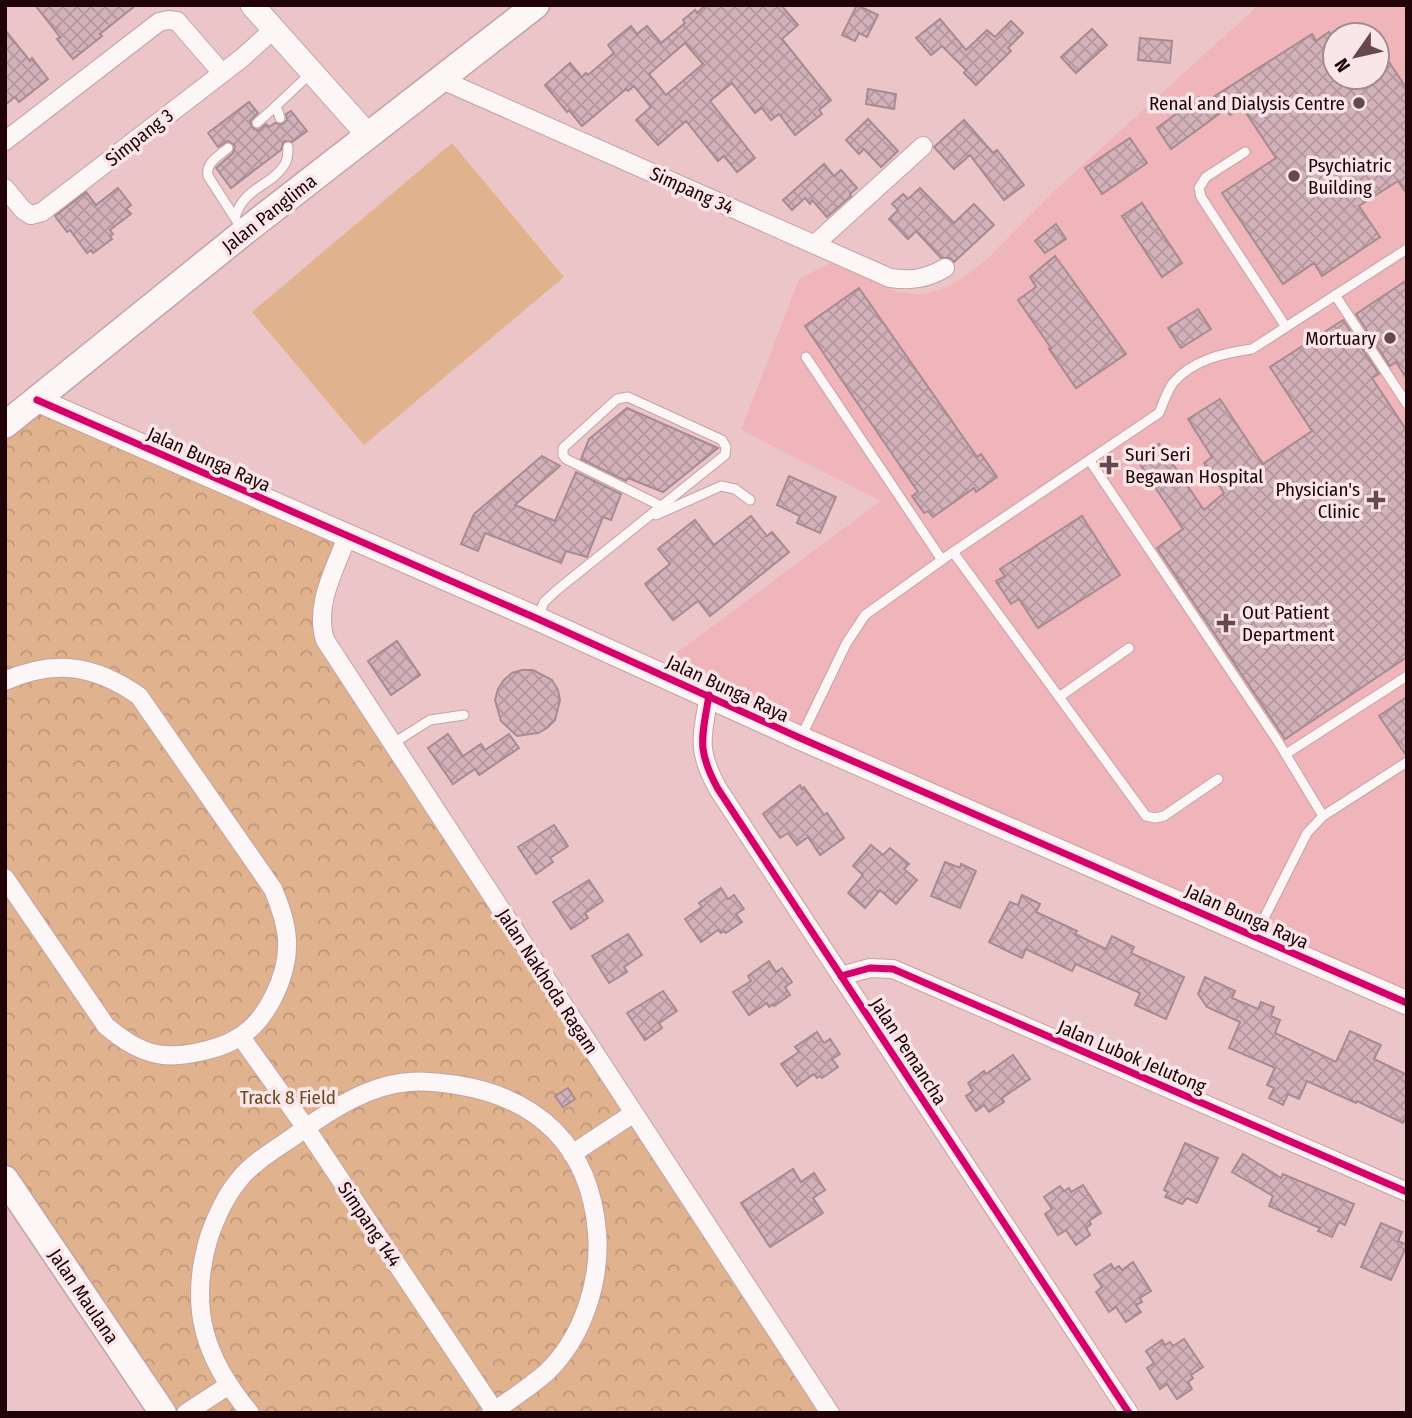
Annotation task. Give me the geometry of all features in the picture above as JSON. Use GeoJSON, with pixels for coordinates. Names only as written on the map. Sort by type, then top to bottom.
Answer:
{"type":"FeatureCollection","features":[{"type":"Feature","properties":{"kind":"main road","name":"Jalan Panglima"},"geometry":{"type":"LineString","coordinates":[[5,425],[240,225],[368,135],[536,5]]}},
{"type":"Feature","properties":{"kind":"main road","name":"Jalan Maulana"},"geometry":{"type":"LineString","coordinates":[[5,1179],[163,1413]]}},
{"type":"Feature","properties":{"kind":"street"},"geometry":{"type":"LineString","coordinates":[[252,5],[368,135]]}},
{"type":"Feature","properties":{"kind":"street"},"geometry":{"type":"LineString","coordinates":[[5,141],[159,22],[177,21],[222,73]]}},
{"type":"Feature","properties":{"kind":"street","name":"Simpang 3"},"geometry":{"type":"LineString","coordinates":[[5,188],[31,215],[42,212],[222,73],[274,29]]}},
{"type":"Feature","properties":{"kind":"street","name":"Simpang 34"},"geometry":{"type":"LineString","coordinates":[[440,79],[890,278],[919,279],[945,268]]}},
{"type":"Feature","properties":{"kind":"street"},"geometry":{"type":"LineString","coordinates":[[815,244],[922,146]]}},
{"type":"Feature","properties":{"kind":"street","name":"Jalan Bunga Raya"},"geometry":{"type":"LineString","coordinates":[[37,400],[1407,1003]]}},
{"type":"Feature","properties":{"kind":"street","name":"Jalan Nakhoda Ragam"},"geometry":{"type":"LineString","coordinates":[[347,537],[322,610],[323,633],[329,647],[830,1413]]}},
{"type":"Feature","properties":{"kind":"street"},"geometry":{"type":"LineString","coordinates":[[5,681],[26,672],[50,667],[73,668],[120,683],[139,696],[273,889],[284,916],[287,943],[279,986],[258,1019],[241,1037],[220,1046],[173,1056],[145,1051],[106,1026],[5,878]]}},
{"type":"Feature","properties":{"kind":"street","name":"Jalan Pemancha"},"geometry":{"type":"LineString","coordinates":[[709,695],[702,743],[705,765],[748,836],[1129,1413]]}},
{"type":"Feature","properties":{"kind":"street","name":"Jalan Lubok Jelutong"},"geometry":{"type":"LineString","coordinates":[[841,976],[870,968],[894,969],[1407,1192]]}},
{"type":"Feature","properties":{"kind":"street","name":"Simpang 144"},"geometry":{"type":"LineString","coordinates":[[241,1037],[306,1128],[494,1412]]}},
{"type":"Feature","properties":{"kind":"street"},"geometry":{"type":"LineString","coordinates":[[250,1413],[229,1385],[209,1350],[200,1313],[200,1278],[207,1243],[219,1211],[239,1179],[325,1114],[368,1093],[408,1082],[477,1088],[506,1097],[549,1125],[583,1171],[596,1222],[598,1264],[594,1285],[579,1326],[560,1357],[546,1372],[494,1412]]}},
{"type":"Feature","properties":{"kind":"street"},"geometry":{"type":"LineString","coordinates":[[572,1154],[634,1113]]}},
{"type":"Feature","properties":{"kind":"street"},"geometry":{"type":"LineString","coordinates":[[186,1413],[229,1385]]}},
{"type":"Feature","properties":{"kind":"lane"},"geometry":{"type":"LineString","coordinates":[[257,123],[312,72]]}},
{"type":"Feature","properties":{"kind":"lane"},"geometry":{"type":"LineString","coordinates":[[276,106],[280,118]]}},
{"type":"Feature","properties":{"kind":"lane"},"geometry":{"type":"LineString","coordinates":[[240,225],[239,203],[285,164],[288,147]]}},
{"type":"Feature","properties":{"kind":"lane"},"geometry":{"type":"LineString","coordinates":[[228,148],[206,171],[240,225]]}},
{"type":"Feature","properties":{"kind":"lane"},"geometry":{"type":"LineString","coordinates":[[1245,152],[1206,177],[1199,188],[1201,197],[1286,327]]}},
{"type":"Feature","properties":{"kind":"lane"},"geometry":{"type":"LineString","coordinates":[[800,738],[846,644],[865,615],[1159,413],[1172,385],[1181,375],[1224,352],[1252,349],[1407,249]]}},
{"type":"Feature","properties":{"kind":"lane"},"geometry":{"type":"LineString","coordinates":[[1335,295],[1407,404]]}},
{"type":"Feature","properties":{"kind":"lane"},"geometry":{"type":"LineString","coordinates":[[806,357],[942,560]]}},
{"type":"Feature","properties":{"kind":"lane"},"geometry":{"type":"LineString","coordinates":[[538,619],[544,602],[557,590],[725,456],[726,447],[722,440],[628,397],[617,398],[563,448],[563,455],[566,459],[661,506]]}},
{"type":"Feature","properties":{"kind":"lane"},"geometry":{"type":"LineString","coordinates":[[1090,461],[1286,754],[1323,816]]}},
{"type":"Feature","properties":{"kind":"lane"},"geometry":{"type":"LineString","coordinates":[[642,522],[721,486],[735,489],[750,500]]}},
{"type":"Feature","properties":{"kind":"lane"},"geometry":{"type":"LineString","coordinates":[[953,552],[1146,816],[1164,816],[1218,779]]}},
{"type":"Feature","properties":{"kind":"lane"},"geometry":{"type":"LineString","coordinates":[[1059,697],[1129,648]]}},
{"type":"Feature","properties":{"kind":"lane"},"geometry":{"type":"LineString","coordinates":[[1286,754],[1407,676]]}},
{"type":"Feature","properties":{"kind":"lane"},"geometry":{"type":"LineString","coordinates":[[393,744],[430,720],[464,715]]}},
{"type":"Feature","properties":{"kind":"lane"},"geometry":{"type":"LineString","coordinates":[[1254,937],[1307,833],[1323,816],[1407,762]]}},
{"type":"Feature","properties":{"kind":"shaded area","name":"Suri Seri Begawan Hospital"},"geometry":{"type":"Polygon","coordinates":[[[1255,5],[1407,5],[1407,989],[1259,929],[806,732],[664,662],[881,501],[741,430],[799,279],[830,263],[861,274],[897,292],[922,294],[946,288],[988,258],[1054,191],[1252,11],[1255,5]]]}},
{"type":"Feature","properties":{"kind":"green space"},"geometry":{"type":"Polygon","coordinates":[[[452,143],[564,277],[364,445],[252,312],[452,143]]]}},
{"type":"Feature","properties":{"kind":"green space","name":"Track 8 Field"},"geometry":{"type":"Polygon","coordinates":[[[37,400],[347,537],[321,618],[830,1413],[163,1413],[5,1181],[5,425],[37,400]]]}},
{"type":"Feature","properties":{"kind":"building"},"geometry":{"type":"Polygon","coordinates":[[[35,5],[136,5],[73,59],[35,5]]]}},
{"type":"Feature","properties":{"kind":"building"},"geometry":{"type":"Polygon","coordinates":[[[706,5],[781,5],[798,25],[782,39],[831,100],[819,110],[822,114],[795,135],[779,114],[771,120],[762,108],[755,113],[732,83],[710,101],[755,158],[737,172],[724,156],[718,161],[686,121],[658,145],[636,120],[651,107],[634,86],[628,91],[626,89],[582,126],[545,85],[570,63],[582,77],[586,73],[588,75],[614,53],[608,45],[631,26],[637,34],[647,26],[661,43],[685,23],[683,20],[695,10],[697,13],[706,5]],[[685,43],[649,74],[666,95],[703,64],[685,43]]]}},
{"type":"Feature","properties":{"kind":"building"},"geometry":{"type":"Polygon","coordinates":[[[857,5],[878,15],[867,37],[859,33],[855,41],[842,35],[857,5]]]}},
{"type":"Feature","properties":{"kind":"building"},"geometry":{"type":"Polygon","coordinates":[[[940,19],[966,50],[987,30],[995,37],[1011,21],[1023,33],[1008,48],[1011,51],[976,85],[964,73],[966,70],[942,46],[931,55],[916,38],[940,19]]]}},
{"type":"Feature","properties":{"kind":"building"},"geometry":{"type":"Polygon","coordinates":[[[1092,29],[1107,45],[1076,73],[1061,57],[1092,29]]]}},
{"type":"Feature","properties":{"kind":"building"},"geometry":{"type":"Polygon","coordinates":[[[5,30],[48,79],[19,102],[15,97],[5,105],[5,30]]]}},
{"type":"Feature","properties":{"kind":"building"},"geometry":{"type":"Polygon","coordinates":[[[1312,34],[1316,41],[1321,38],[1321,91],[1391,91],[1391,65],[1407,89],[1407,194],[1398,181],[1359,206],[1380,237],[1322,276],[1314,263],[1283,284],[1222,193],[1276,158],[1242,107],[1230,115],[1226,109],[1171,149],[1157,128],[1199,97],[1204,103],[1312,34]]]}},
{"type":"Feature","properties":{"kind":"building"},"geometry":{"type":"Polygon","coordinates":[[[1140,38],[1172,41],[1170,63],[1138,60],[1140,38]]]}},
{"type":"Feature","properties":{"kind":"building"},"geometry":{"type":"Polygon","coordinates":[[[868,89],[896,94],[894,109],[866,104],[868,89]]]}},
{"type":"Feature","properties":{"kind":"building"},"geometry":{"type":"Polygon","coordinates":[[[249,102],[258,113],[250,121],[254,129],[259,130],[266,124],[269,127],[275,123],[283,124],[287,120],[286,114],[291,111],[307,131],[292,142],[284,141],[281,150],[231,188],[216,168],[233,153],[235,146],[228,141],[218,147],[208,133],[249,102]]]}},
{"type":"Feature","properties":{"kind":"building"},"geometry":{"type":"Polygon","coordinates":[[[868,119],[898,151],[881,167],[864,149],[859,154],[846,140],[868,119]]]}},
{"type":"Feature","properties":{"kind":"building"},"geometry":{"type":"Polygon","coordinates":[[[964,120],[993,153],[997,150],[1024,185],[1004,200],[970,155],[954,169],[934,147],[964,120]]]}},
{"type":"Feature","properties":{"kind":"building"},"geometry":{"type":"Polygon","coordinates":[[[1130,138],[1147,163],[1102,194],[1085,168],[1130,138]]]}},
{"type":"Feature","properties":{"kind":"building"},"geometry":{"type":"Polygon","coordinates":[[[824,164],[834,176],[841,170],[857,188],[827,217],[812,200],[810,204],[805,198],[792,210],[783,200],[824,164]]]}},
{"type":"Feature","properties":{"kind":"building"},"geometry":{"type":"Polygon","coordinates":[[[118,188],[131,205],[126,209],[131,214],[110,230],[112,239],[93,253],[91,250],[87,253],[70,230],[67,232],[55,216],[86,192],[96,205],[118,188]]]}},
{"type":"Feature","properties":{"kind":"building"},"geometry":{"type":"Polygon","coordinates":[[[920,188],[954,223],[974,204],[994,225],[954,262],[950,258],[941,258],[916,231],[908,239],[889,219],[898,210],[892,204],[903,194],[908,199],[920,188]]]}},
{"type":"Feature","properties":{"kind":"building"},"geometry":{"type":"Polygon","coordinates":[[[1142,203],[1182,263],[1162,277],[1122,216],[1142,203]]]}},
{"type":"Feature","properties":{"kind":"building"},"geometry":{"type":"Polygon","coordinates":[[[1056,224],[1066,239],[1045,253],[1035,241],[1056,224]]]}},
{"type":"Feature","properties":{"kind":"building"},"geometry":{"type":"Polygon","coordinates":[[[1055,256],[1126,354],[1076,388],[1018,300],[1036,287],[1030,277],[1055,256]]]}},
{"type":"Feature","properties":{"kind":"building","name":"Mortuary"},"geometry":{"type":"Polygon","coordinates":[[[1407,280],[1407,379],[1396,362],[1390,366],[1356,314],[1407,280]]]}},
{"type":"Feature","properties":{"kind":"building"},"geometry":{"type":"Polygon","coordinates":[[[859,288],[977,457],[981,454],[997,477],[976,492],[974,488],[933,517],[928,511],[924,513],[912,496],[918,492],[805,326],[859,288]]]}},
{"type":"Feature","properties":{"kind":"building"},"geometry":{"type":"Polygon","coordinates":[[[1198,309],[1211,329],[1181,348],[1168,328],[1198,309]]]}},
{"type":"Feature","properties":{"kind":"building"},"geometry":{"type":"Polygon","coordinates":[[[1343,320],[1379,374],[1372,378],[1407,431],[1407,657],[1285,739],[1157,548],[1183,529],[1137,460],[1159,444],[1204,510],[1224,493],[1204,463],[1212,457],[1188,419],[1220,399],[1263,464],[1312,431],[1270,367],[1343,320]]]}},
{"type":"Feature","properties":{"kind":"building"},"geometry":{"type":"Polygon","coordinates":[[[627,408],[718,448],[663,492],[628,478],[626,481],[581,459],[589,439],[627,408]]]}},
{"type":"Feature","properties":{"kind":"building"},"geometry":{"type":"Polygon","coordinates":[[[542,456],[560,466],[515,505],[555,521],[576,472],[621,494],[611,520],[603,517],[587,557],[566,551],[561,563],[485,533],[478,551],[461,544],[474,514],[542,456]]]}},
{"type":"Feature","properties":{"kind":"building"},"geometry":{"type":"Polygon","coordinates":[[[789,476],[836,497],[820,533],[797,523],[800,516],[777,505],[789,476]]]}},
{"type":"Feature","properties":{"kind":"building"},"geometry":{"type":"Polygon","coordinates":[[[751,516],[767,536],[772,532],[789,552],[710,616],[698,601],[673,620],[645,584],[670,564],[658,549],[695,520],[714,545],[751,516]]]}},
{"type":"Feature","properties":{"kind":"building"},"geometry":{"type":"Polygon","coordinates":[[[1082,516],[1120,575],[1038,628],[1019,599],[1011,604],[996,581],[1005,576],[1000,569],[1082,516]]]}},
{"type":"Feature","properties":{"kind":"building"},"geometry":{"type":"Polygon","coordinates":[[[397,641],[420,675],[391,695],[368,661],[397,641]]]}},
{"type":"Feature","properties":{"kind":"building"},"geometry":{"type":"Polygon","coordinates":[[[533,670],[552,680],[560,700],[555,720],[547,728],[538,733],[517,736],[501,721],[495,700],[504,680],[512,673],[533,670]]]}},
{"type":"Feature","properties":{"kind":"building"},"geometry":{"type":"Polygon","coordinates":[[[1407,697],[1407,755],[1406,755],[1379,716],[1407,697]]]}},
{"type":"Feature","properties":{"kind":"building"},"geometry":{"type":"Polygon","coordinates":[[[448,734],[463,756],[481,744],[485,750],[509,734],[519,748],[479,775],[475,769],[453,784],[428,748],[448,734]]]}},
{"type":"Feature","properties":{"kind":"building"},"geometry":{"type":"Polygon","coordinates":[[[800,785],[824,815],[827,813],[844,838],[820,855],[808,837],[797,845],[788,833],[780,838],[763,814],[800,785]]]}},
{"type":"Feature","properties":{"kind":"building"},"geometry":{"type":"Polygon","coordinates":[[[554,825],[568,846],[550,858],[553,862],[536,874],[518,847],[554,825]]]}},
{"type":"Feature","properties":{"kind":"building"},"geometry":{"type":"Polygon","coordinates":[[[871,845],[883,855],[890,848],[909,864],[904,869],[917,880],[896,904],[880,890],[865,908],[848,893],[863,875],[853,866],[871,845]]]}},
{"type":"Feature","properties":{"kind":"building"},"geometry":{"type":"Polygon","coordinates":[[[945,862],[960,868],[961,864],[976,871],[960,908],[931,896],[945,862]]]}},
{"type":"Feature","properties":{"kind":"building"},"geometry":{"type":"Polygon","coordinates":[[[589,880],[603,901],[585,913],[588,918],[571,929],[553,902],[589,880]]]}},
{"type":"Feature","properties":{"kind":"building"},"geometry":{"type":"Polygon","coordinates":[[[721,888],[728,899],[734,895],[744,909],[736,914],[742,922],[726,933],[718,930],[701,942],[685,919],[702,907],[699,903],[721,888]]]}},
{"type":"Feature","properties":{"kind":"building"},"geometry":{"type":"Polygon","coordinates":[[[1022,895],[1040,904],[1036,912],[1077,931],[1075,934],[1106,949],[1112,936],[1134,947],[1131,953],[1184,977],[1166,1019],[1135,1005],[1140,993],[1076,964],[1072,971],[1026,949],[1022,958],[989,942],[1010,902],[1018,905],[1022,895]]]}},
{"type":"Feature","properties":{"kind":"building"},"geometry":{"type":"Polygon","coordinates":[[[628,934],[642,955],[624,967],[627,972],[609,983],[592,956],[628,934]]]}},
{"type":"Feature","properties":{"kind":"building"},"geometry":{"type":"Polygon","coordinates":[[[769,961],[776,972],[782,968],[792,982],[785,987],[790,995],[774,1006],[773,1004],[769,1007],[767,1003],[749,1015],[733,992],[751,981],[748,976],[769,961]]]}},
{"type":"Feature","properties":{"kind":"building"},"geometry":{"type":"Polygon","coordinates":[[[1205,977],[1235,991],[1232,998],[1258,1009],[1261,1002],[1274,1007],[1271,1016],[1280,1020],[1275,1033],[1336,1062],[1350,1031],[1381,1045],[1374,1059],[1407,1075],[1407,1114],[1403,1123],[1307,1081],[1299,1099],[1288,1094],[1283,1105],[1269,1098],[1274,1088],[1267,1085],[1275,1068],[1229,1048],[1240,1022],[1207,1007],[1198,994],[1205,977]]]}},
{"type":"Feature","properties":{"kind":"building"},"geometry":{"type":"Polygon","coordinates":[[[663,991],[677,1011],[659,1023],[662,1028],[645,1040],[627,1013],[663,991]]]}},
{"type":"Feature","properties":{"kind":"building"},"geometry":{"type":"Polygon","coordinates":[[[817,1032],[824,1043],[830,1039],[840,1054],[832,1059],[838,1067],[822,1078],[817,1078],[814,1074],[797,1086],[781,1064],[799,1052],[795,1047],[817,1032]]]}},
{"type":"Feature","properties":{"kind":"building"},"geometry":{"type":"Polygon","coordinates":[[[1013,1055],[1030,1079],[1002,1098],[1004,1102],[989,1112],[984,1105],[976,1111],[966,1096],[973,1091],[968,1083],[1013,1055]]]}},
{"type":"Feature","properties":{"kind":"building"},"geometry":{"type":"Polygon","coordinates":[[[568,1088],[575,1099],[563,1107],[555,1096],[568,1088]]]}},
{"type":"Feature","properties":{"kind":"building"},"geometry":{"type":"Polygon","coordinates":[[[1185,1143],[1218,1158],[1197,1203],[1187,1198],[1182,1204],[1165,1197],[1168,1192],[1164,1190],[1185,1143]]]}},
{"type":"Feature","properties":{"kind":"building"},"geometry":{"type":"Polygon","coordinates":[[[1243,1154],[1281,1178],[1283,1174],[1354,1204],[1345,1225],[1339,1222],[1332,1237],[1318,1231],[1320,1228],[1269,1206],[1273,1196],[1232,1172],[1243,1154]]]}},
{"type":"Feature","properties":{"kind":"building"},"geometry":{"type":"Polygon","coordinates":[[[793,1169],[801,1182],[814,1173],[825,1190],[813,1198],[823,1213],[770,1247],[741,1203],[793,1169]]]}},
{"type":"Feature","properties":{"kind":"building"},"geometry":{"type":"Polygon","coordinates":[[[1083,1185],[1101,1213],[1089,1221],[1091,1224],[1086,1228],[1090,1235],[1076,1245],[1066,1230],[1058,1235],[1045,1214],[1052,1209],[1044,1197],[1060,1186],[1064,1191],[1069,1188],[1071,1192],[1083,1185]]]}},
{"type":"Feature","properties":{"kind":"building"},"geometry":{"type":"Polygon","coordinates":[[[1381,1223],[1402,1232],[1398,1241],[1407,1245],[1391,1280],[1361,1267],[1381,1223]]]}},
{"type":"Feature","properties":{"kind":"building"},"geometry":{"type":"Polygon","coordinates":[[[1133,1262],[1151,1291],[1140,1298],[1142,1302],[1136,1305],[1141,1312],[1126,1322],[1116,1307],[1109,1312],[1096,1292],[1102,1287],[1094,1275],[1111,1264],[1114,1269],[1119,1266],[1122,1270],[1133,1262]]]}},
{"type":"Feature","properties":{"kind":"building"},"geometry":{"type":"Polygon","coordinates":[[[1184,1339],[1203,1367],[1191,1375],[1193,1378],[1188,1382],[1192,1389],[1177,1399],[1167,1384],[1160,1389],[1147,1368],[1154,1363],[1146,1351],[1162,1340],[1165,1345],[1170,1342],[1173,1346],[1184,1339]]]}},
{"type":"Feature","properties":{"kind":"cycle path"},"geometry":{"type":"LineString","coordinates":[[37,400],[1407,1003]]}},
{"type":"Feature","properties":{"kind":"cycle path"},"geometry":{"type":"LineString","coordinates":[[709,695],[703,743],[706,763],[718,789],[1129,1413]]}},
{"type":"Feature","properties":{"kind":"cycle path"},"geometry":{"type":"LineString","coordinates":[[841,976],[870,968],[893,969],[1407,1192]]}},
{"type":"Feature","properties":{"kind":"place","name":"Renal and Dialysis Centre"},"geometry":{"type":"Point","coordinates":[1359,103]}},
{"type":"Feature","properties":{"kind":"place","name":"Psychiatric Building"},"geometry":{"type":"Point","coordinates":[1294,176]}},
{"type":"Feature","properties":{"kind":"place","name":"Mortuary"},"geometry":{"type":"Point","coordinates":[1390,338]}},
{"type":"Feature","properties":{"kind":"place","name":"Suri Seri Begawan Hospital"},"geometry":{"type":"Point","coordinates":[1109,465]}},
{"type":"Feature","properties":{"kind":"place","name":"Physician's Clinic"},"geometry":{"type":"Point","coordinates":[1376,500]}},
{"type":"Feature","properties":{"kind":"place","name":"Out Patient Department"},"geometry":{"type":"Point","coordinates":[1226,623]}}]}
